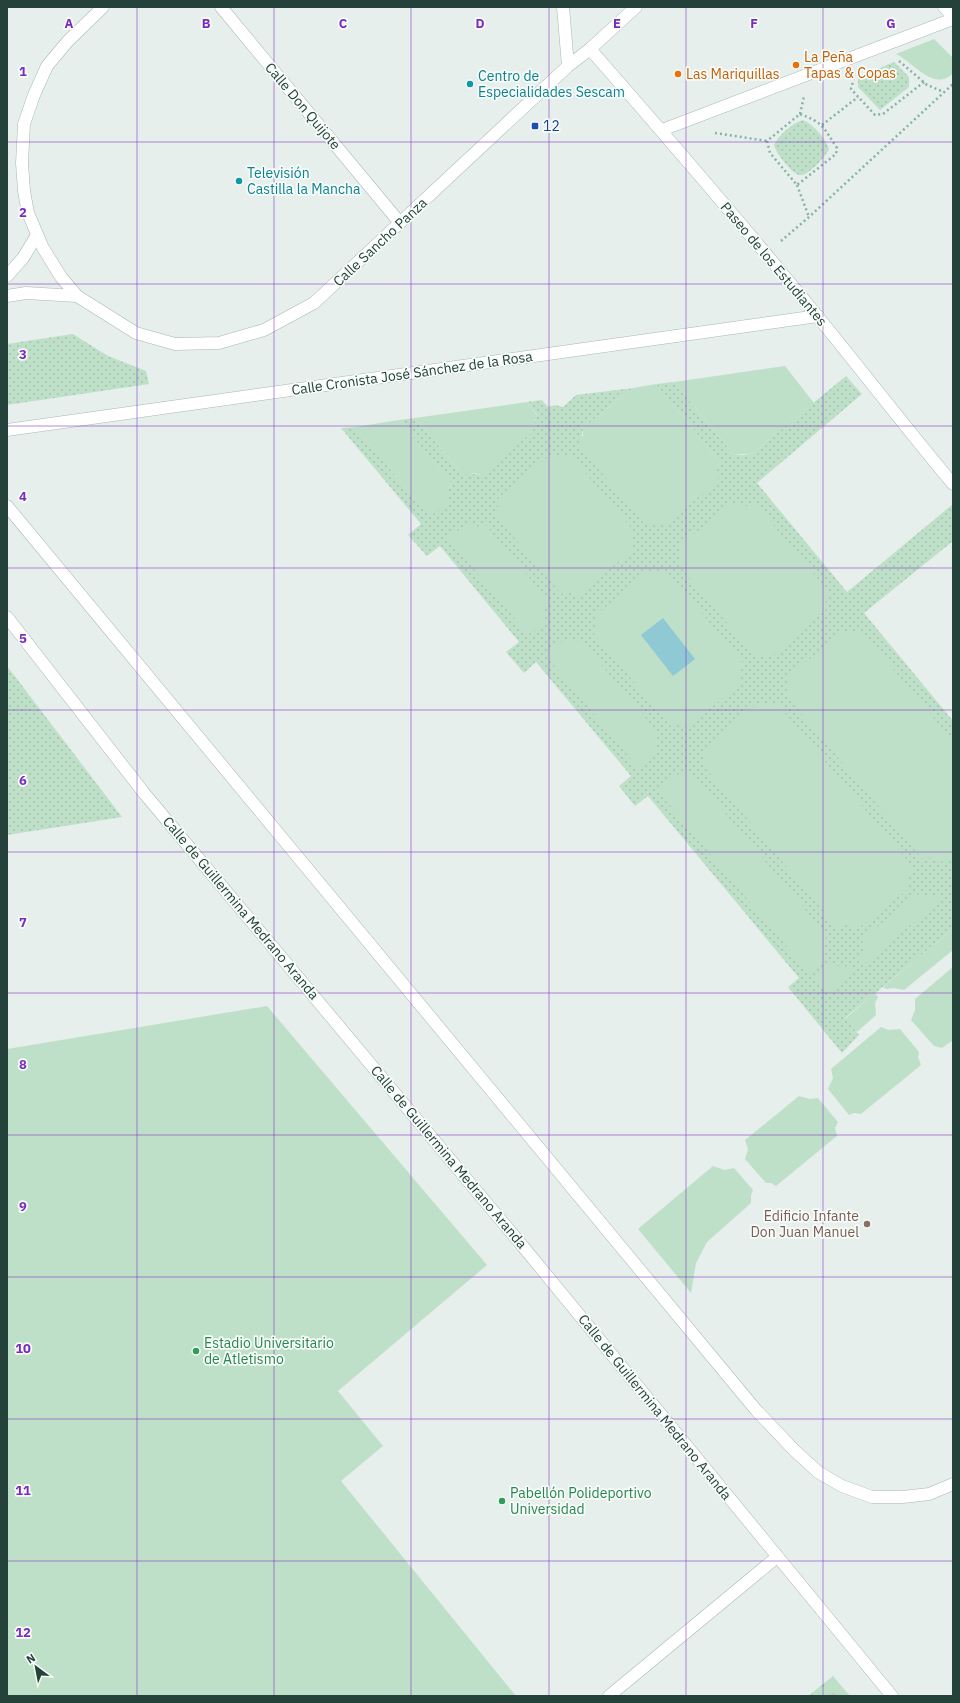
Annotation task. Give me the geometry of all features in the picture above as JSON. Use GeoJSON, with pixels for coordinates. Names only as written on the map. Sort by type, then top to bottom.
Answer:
{"type":"FeatureCollection","features":[{"type":"Feature","properties":{"kind":"street"},"geometry":{"type":"LineString","coordinates":[[77,296],[58,273],[43,248],[28,213],[24,191],[22,163],[24,124],[34,95],[47,66],[68,41],[103,7]]}},
{"type":"Feature","properties":{"kind":"street","name":"Calle Don Quijote"},"geometry":{"type":"LineString","coordinates":[[221,7],[400,223]]}},
{"type":"Feature","properties":{"kind":"street"},"geometry":{"type":"LineString","coordinates":[[564,7],[568,66]]}},
{"type":"Feature","properties":{"kind":"street","name":"Calle Sancho Panza"},"geometry":{"type":"LineString","coordinates":[[77,296],[136,333],[175,344],[219,343],[264,330],[314,303],[568,66],[590,49],[636,7]]}},
{"type":"Feature","properties":{"kind":"street"},"geometry":{"type":"LineString","coordinates":[[662,130],[953,18],[944,7]]}},
{"type":"Feature","properties":{"kind":"street","name":"Paseo de los Estudiantes"},"geometry":{"type":"LineString","coordinates":[[590,49],[662,130],[818,316],[896,416],[953,484]]}},
{"type":"Feature","properties":{"kind":"street"},"geometry":{"type":"LineString","coordinates":[[7,276],[23,258],[37,235]]}},
{"type":"Feature","properties":{"kind":"street"},"geometry":{"type":"LineString","coordinates":[[7,296],[26,293],[77,296]]}},
{"type":"Feature","properties":{"kind":"street","name":"Calle Cronista José Sánchez de la Rosa"},"geometry":{"type":"LineString","coordinates":[[7,430],[818,316]]}},
{"type":"Feature","properties":{"kind":"street"},"geometry":{"type":"LineString","coordinates":[[7,506],[756,1410],[794,1450],[818,1472],[842,1486],[872,1497],[903,1497],[929,1494],[953,1484]]}},
{"type":"Feature","properties":{"kind":"street","name":"Calle de Guillermina Medrano Aranda"},"geometry":{"type":"LineString","coordinates":[[7,617],[144,792],[525,1249],[892,1696]]}},
{"type":"Feature","properties":{"kind":"street"},"geometry":{"type":"LineString","coordinates":[[609,1696],[777,1556]]}},
{"type":"Feature","properties":{"kind":"path"},"geometry":{"type":"LineString","coordinates":[[882,46],[891,58],[899,61],[927,85],[944,92]]}},
{"type":"Feature","properties":{"kind":"path"},"geometry":{"type":"LineString","coordinates":[[852,58],[855,72],[850,89],[875,115],[883,114],[924,82]]}},
{"type":"Feature","properties":{"kind":"path"},"geometry":{"type":"LineString","coordinates":[[764,252],[788,236],[809,218],[953,84]]}},
{"type":"Feature","properties":{"kind":"path"},"geometry":{"type":"LineString","coordinates":[[822,125],[858,97]]}},
{"type":"Feature","properties":{"kind":"path"},"geometry":{"type":"LineString","coordinates":[[692,119],[706,136],[716,133],[767,141],[800,114],[817,120],[837,148],[836,154],[806,179],[797,184]]}},
{"type":"Feature","properties":{"kind":"path"},"geometry":{"type":"LineString","coordinates":[[767,141],[770,153],[797,184],[809,218]]}},
{"type":"Feature","properties":{"kind":"green space"},"geometry":{"type":"Polygon","coordinates":[[[934,39],[953,58],[953,73],[946,78],[939,80],[924,74],[896,54],[934,39]]]}},
{"type":"Feature","properties":{"kind":"green space"},"geometry":{"type":"Polygon","coordinates":[[[894,62],[909,77],[909,87],[880,110],[858,87],[858,77],[894,62]]]}},
{"type":"Feature","properties":{"kind":"green space"},"geometry":{"type":"Polygon","coordinates":[[[803,120],[819,132],[829,149],[813,169],[801,175],[789,168],[775,149],[774,145],[786,130],[803,120]]]}},
{"type":"Feature","properties":{"kind":"green space"},"geometry":{"type":"Polygon","coordinates":[[[73,334],[108,356],[146,371],[149,384],[7,405],[7,344],[73,334]]]}},
{"type":"Feature","properties":{"kind":"green space"},"geometry":{"type":"Polygon","coordinates":[[[785,366],[814,403],[750,455],[734,455],[674,382],[785,366]]]}},
{"type":"Feature","properties":{"kind":"green space"},"geometry":{"type":"Polygon","coordinates":[[[846,376],[862,394],[757,483],[847,592],[953,504],[953,541],[864,613],[953,721],[953,929],[845,1018],[859,1035],[842,1053],[788,987],[799,978],[648,796],[635,806],[619,786],[631,776],[536,662],[524,673],[506,652],[519,642],[440,546],[427,556],[408,535],[421,524],[341,428],[355,427],[430,517],[447,496],[451,483],[399,420],[415,418],[463,475],[469,473],[481,475],[533,425],[537,415],[527,402],[542,400],[548,407],[555,405],[563,407],[576,395],[633,388],[583,428],[581,442],[717,476],[717,469],[721,463],[656,384],[674,382],[734,455],[750,455],[846,376]]]}},
{"type":"Feature","properties":{"kind":"green space"},"geometry":{"type":"Polygon","coordinates":[[[656,384],[721,463],[717,469],[719,481],[664,525],[653,522],[645,525],[579,446],[583,435],[583,428],[633,388],[656,384]]]}},
{"type":"Feature","properties":{"kind":"green space"},"geometry":{"type":"Polygon","coordinates":[[[527,402],[537,416],[534,421],[533,432],[481,475],[474,473],[463,475],[415,418],[527,402]]]}},
{"type":"Feature","properties":{"kind":"green space"},"geometry":{"type":"Polygon","coordinates":[[[399,420],[451,483],[448,489],[448,502],[430,517],[355,427],[399,420]]]}},
{"type":"Feature","properties":{"kind":"green space"},"geometry":{"type":"Polygon","coordinates":[[[551,454],[560,456],[570,454],[635,532],[632,541],[634,549],[578,595],[568,593],[561,594],[495,515],[498,508],[498,498],[551,454]]]}},
{"type":"Feature","properties":{"kind":"green space"},"geometry":{"type":"Polygon","coordinates":[[[733,502],[744,506],[755,503],[830,593],[826,602],[827,609],[771,657],[763,655],[755,657],[678,564],[681,555],[680,545],[733,502]]]}},
{"type":"Feature","properties":{"kind":"green space"},"geometry":{"type":"Polygon","coordinates":[[[466,524],[476,527],[485,524],[548,600],[544,608],[546,621],[528,635],[448,538],[466,524]]]}},
{"type":"Feature","properties":{"kind":"green space"},"geometry":{"type":"Polygon","coordinates":[[[647,572],[658,574],[668,572],[744,664],[740,673],[740,683],[689,727],[679,724],[670,726],[594,634],[597,626],[597,614],[647,572]]]}},
{"type":"Feature","properties":{"kind":"green space"},"geometry":{"type":"Polygon","coordinates":[[[861,630],[953,741],[953,856],[945,863],[934,858],[922,859],[785,694],[789,685],[789,676],[842,631],[853,633],[861,630]]]}},
{"type":"Feature","properties":{"kind":"green space"},"geometry":{"type":"Polygon","coordinates":[[[564,640],[573,642],[582,641],[659,734],[655,744],[655,755],[639,769],[545,655],[564,640]]]}},
{"type":"Feature","properties":{"kind":"green space"},"geometry":{"type":"Polygon","coordinates":[[[7,666],[122,817],[7,835],[7,666]]]}},
{"type":"Feature","properties":{"kind":"green space"},"geometry":{"type":"Polygon","coordinates":[[[776,702],[913,867],[907,880],[907,890],[858,929],[848,925],[836,927],[701,763],[705,754],[705,748],[757,703],[771,704],[776,702]]]}},
{"type":"Feature","properties":{"kind":"green space"},"geometry":{"type":"Polygon","coordinates":[[[691,772],[827,936],[822,947],[825,962],[810,975],[656,789],[674,773],[680,775],[691,772]]]}},
{"type":"Feature","properties":{"kind":"green space"},"geometry":{"type":"Polygon","coordinates":[[[917,894],[927,898],[937,896],[941,900],[862,966],[857,960],[864,952],[862,939],[917,894]]]}},
{"type":"Feature","properties":{"kind":"green space"},"geometry":{"type":"Polygon","coordinates":[[[953,929],[953,950],[904,990],[894,988],[886,989],[883,987],[953,929]]]}},
{"type":"Feature","properties":{"kind":"green space"},"geometry":{"type":"Polygon","coordinates":[[[831,964],[843,967],[852,965],[856,970],[827,994],[814,979],[831,964]]]}},
{"type":"Feature","properties":{"kind":"green space"},"geometry":{"type":"Polygon","coordinates":[[[953,967],[953,1040],[942,1048],[934,1046],[911,1020],[915,1010],[915,999],[953,967]]]}},
{"type":"Feature","properties":{"kind":"green space"},"geometry":{"type":"Polygon","coordinates":[[[875,993],[878,997],[875,1003],[876,1015],[857,1032],[845,1019],[875,993]]]}},
{"type":"Feature","properties":{"kind":"green space","name":"Estadio Universitario de Atletismo"},"geometry":{"type":"Polygon","coordinates":[[[267,1006],[487,1265],[338,1391],[383,1446],[341,1481],[516,1696],[7,1696],[7,1049],[267,1006]]]}},
{"type":"Feature","properties":{"kind":"green space"},"geometry":{"type":"Polygon","coordinates":[[[881,1027],[889,1030],[900,1029],[919,1052],[918,1057],[921,1065],[861,1114],[854,1113],[849,1115],[828,1089],[833,1078],[831,1069],[881,1027]]]}},
{"type":"Feature","properties":{"kind":"green space"},"geometry":{"type":"Polygon","coordinates":[[[799,1096],[810,1099],[818,1098],[838,1122],[835,1128],[837,1136],[776,1186],[771,1183],[766,1183],[745,1159],[748,1149],[745,1140],[799,1096]]]}},
{"type":"Feature","properties":{"kind":"green space"},"geometry":{"type":"Polygon","coordinates":[[[713,1166],[725,1170],[734,1168],[753,1190],[751,1195],[751,1203],[707,1242],[696,1263],[691,1293],[638,1229],[713,1166]]]}},
{"type":"Feature","properties":{"kind":"green space"},"geometry":{"type":"Polygon","coordinates":[[[833,1676],[850,1696],[808,1696],[833,1676]]]}},
{"type":"Feature","properties":{"kind":"water"},"geometry":{"type":"Polygon","coordinates":[[[663,618],[695,659],[673,676],[641,635],[663,618]]]}},
{"type":"Feature","properties":{"kind":"place","name":"La Peña Tapas & Copas"},"geometry":{"type":"Point","coordinates":[796,65]}},
{"type":"Feature","properties":{"kind":"place","name":"Las Mariquillas"},"geometry":{"type":"Point","coordinates":[678,74]}},
{"type":"Feature","properties":{"kind":"place","name":"Centro de Especialidades Sescam"},"geometry":{"type":"Point","coordinates":[470,84]}},
{"type":"Feature","properties":{"kind":"place","name":"12"},"geometry":{"type":"Point","coordinates":[535,126]}},
{"type":"Feature","properties":{"kind":"place","name":"Televisión Castilla la Mancha"},"geometry":{"type":"Point","coordinates":[239,181]}},
{"type":"Feature","properties":{"kind":"place","name":"Edificio Infante Don Juan Manuel"},"geometry":{"type":"Point","coordinates":[867,1224]}},
{"type":"Feature","properties":{"kind":"place","name":"Estadio Universitario de Atletismo"},"geometry":{"type":"Point","coordinates":[196,1351]}},
{"type":"Feature","properties":{"kind":"place","name":"Pabellón Polideportivo Universidad"},"geometry":{"type":"Point","coordinates":[502,1501]}}]}
